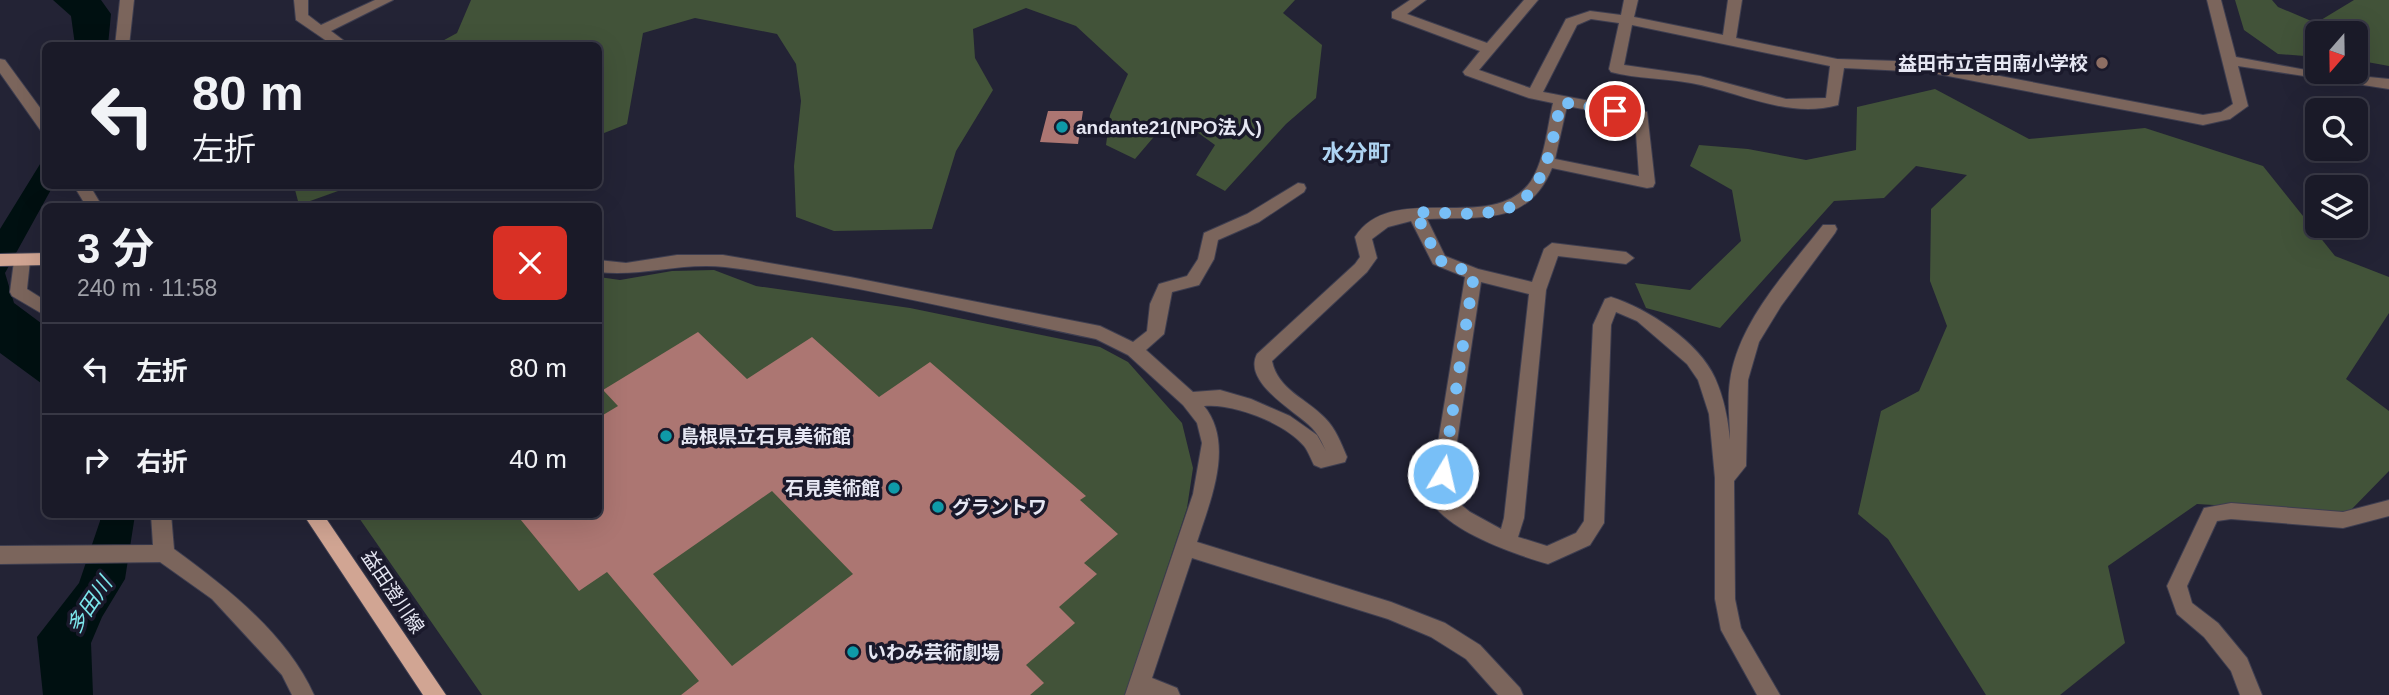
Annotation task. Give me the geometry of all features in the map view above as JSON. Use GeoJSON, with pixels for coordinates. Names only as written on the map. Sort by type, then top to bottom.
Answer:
{"type":"FeatureCollection","features":[{"type":"Feature","properties":{"kind":"main road"},"geometry":{"type":"LineString","coordinates":[[0,260],[42,259]]}},
{"type":"Feature","properties":{"kind":"main road","name":"益田澄川線"},"geometry":{"type":"LineString","coordinates":[[315,518],[435,695]]}},
{"type":"Feature","properties":{"kind":"street"},"geometry":{"type":"LineString","coordinates":[[122,42],[127,0]]}},
{"type":"Feature","properties":{"kind":"street"},"geometry":{"type":"LineString","coordinates":[[301,0],[301,17],[338,42]]}},
{"type":"Feature","properties":{"kind":"street"},"geometry":{"type":"LineString","coordinates":[[321,30],[386,0]]}},
{"type":"Feature","properties":{"kind":"street"},"geometry":{"type":"LineString","coordinates":[[1419,0],[1397,15],[1489,49]]}},
{"type":"Feature","properties":{"kind":"street"},"geometry":{"type":"LineString","coordinates":[[1531,0],[1470,72],[1561,102],[1642,116],[1647,183],[1546,162]]}},
{"type":"Feature","properties":{"kind":"street"},"geometry":{"type":"LineString","coordinates":[[1631,0],[1616,69],[1711,82],[1776,102],[1810,108],[1833,102],[1837,63]]}},
{"type":"Feature","properties":{"kind":"street"},"geometry":{"type":"LineString","coordinates":[[1729,41],[1735,0]]}},
{"type":"Feature","properties":{"kind":"street"},"geometry":{"type":"LineString","coordinates":[[1534,95],[1571,22],[1590,15],[1837,63],[1927,67],[2203,120],[2225,117],[2241,106],[2214,0]]}},
{"type":"Feature","properties":{"kind":"street"},"geometry":{"type":"LineString","coordinates":[[2231,60],[2309,74],[2389,84]]}},
{"type":"Feature","properties":{"kind":"street"},"geometry":{"type":"LineString","coordinates":[[0,62],[42,122]]}},
{"type":"Feature","properties":{"kind":"street"},"geometry":{"type":"LineString","coordinates":[[1189,400],[1220,397],[1245,404],[1284,421],[1310,440],[1321,460],[1338,457],[1326,431],[1273,386],[1264,371],[1263,359],[1361,268],[1369,258],[1363,237],[1374,225],[1415,212],[1503,210],[1530,192],[1546,162],[1561,102]]}},
{"type":"Feature","properties":{"kind":"street"},"geometry":{"type":"LineString","coordinates":[[1134,350],[1155,334],[1159,304],[1165,288],[1193,281],[1206,259],[1210,237],[1253,218],[1298,188]]}},
{"type":"Feature","properties":{"kind":"street"},"geometry":{"type":"LineString","coordinates":[[1415,212],[1439,260],[1474,274],[1538,290]]}},
{"type":"Feature","properties":{"kind":"street"},"geometry":{"type":"LineString","coordinates":[[1724,478],[1737,466],[1740,448],[1739,380],[1746,348],[1800,265],[1829,229]]}},
{"type":"Feature","properties":{"kind":"street"},"geometry":{"type":"LineString","coordinates":[[1507,541],[1514,518],[1538,290],[1552,249],[1626,258]]}},
{"type":"Feature","properties":{"kind":"street"},"geometry":{"type":"LineString","coordinates":[[22,261],[18,292],[42,307]]}},
{"type":"Feature","properties":{"kind":"street"},"geometry":{"type":"LineString","coordinates":[[602,266],[626,269],[677,261],[723,261],[863,285],[1100,333],[1134,350],[1189,400],[1205,420],[1211,443],[1203,494],[1137,689],[1168,695]]}},
{"type":"Feature","properties":{"kind":"street"},"geometry":{"type":"LineString","coordinates":[[1474,274],[1439,498],[1459,517],[1507,541],[1548,555],[1583,539],[1594,523],[1602,325],[1611,303],[1643,316],[1692,359],[1706,378],[1718,414],[1724,478],[1726,599],[1731,629],[1769,695]]}},
{"type":"Feature","properties":{"kind":"street"},"geometry":{"type":"LineString","coordinates":[[2251,695],[2240,665],[2211,630],[2184,608],[2177,586],[2211,514],[2231,511],[2343,520],[2389,508]]}},
{"type":"Feature","properties":{"kind":"street"},"geometry":{"type":"LineString","coordinates":[[161,518],[164,553]]}},
{"type":"Feature","properties":{"kind":"street"},"geometry":{"type":"LineString","coordinates":[[1184,547],[1391,611],[1438,630],[1473,652],[1512,695]]}},
{"type":"Feature","properties":{"kind":"street"},"geometry":{"type":"LineString","coordinates":[[0,555],[164,553],[219,593],[289,668],[303,695]]}},
{"type":"Feature","properties":{"kind":"green space"},"geometry":{"type":"Polygon","coordinates":[[[471,0],[1295,0],[1283,13],[1322,45],[1316,98],[1286,124],[1225,191],[1196,175],[1215,145],[1186,124],[1158,132],[1135,159],[1106,145],[1110,115],[1128,74],[1076,26],[1026,8],[973,29],[975,58],[993,90],[956,151],[932,229],[834,231],[796,217],[794,166],[801,101],[796,64],[777,34],[695,18],[643,33],[627,124],[602,134],[602,42],[440,42],[457,33],[471,0]]]}},
{"type":"Feature","properties":{"kind":"green space"},"geometry":{"type":"Polygon","coordinates":[[[2235,0],[2272,0],[2278,7],[2311,21],[2305,21],[2305,56],[2278,54],[2244,30],[2235,0]]]}},
{"type":"Feature","properties":{"kind":"green space"},"geometry":{"type":"Polygon","coordinates":[[[2354,0],[2389,0],[2389,66],[2368,62],[2368,21],[2319,21],[2354,0]]]}},
{"type":"Feature","properties":{"kind":"green space"},"geometry":{"type":"Polygon","coordinates":[[[1935,89],[2029,139],[2145,128],[2263,166],[2305,218],[2305,238],[2321,238],[2335,256],[2389,277],[2389,313],[2346,379],[2389,411],[2389,471],[2348,513],[2197,504],[2108,566],[2125,643],[2060,695],[1986,695],[1888,539],[1858,514],[1881,411],[1919,391],[1947,326],[1930,281],[1931,209],[1967,175],[1916,166],[1884,198],[1834,201],[1720,328],[1646,308],[1635,283],[1690,290],[1741,241],[1732,190],[1690,166],[1699,145],[1748,149],[1806,160],[1856,150],[1857,107],[1935,89]]]}},
{"type":"Feature","properties":{"kind":"green space"},"geometry":{"type":"Polygon","coordinates":[[[295,189],[344,189],[305,203],[298,203],[295,189]]]}},
{"type":"Feature","properties":{"kind":"green space","name":"石見美術館"},"geometry":{"type":"Polygon","coordinates":[[[714,270],[756,286],[910,308],[1100,347],[1128,362],[1182,423],[1193,468],[1187,508],[1125,695],[482,695],[359,518],[602,518],[602,277],[620,280],[672,271],[714,270]]]}},
{"type":"Feature","properties":{"kind":"water"},"geometry":{"type":"Polygon","coordinates":[[[53,0],[101,0],[111,14],[108,42],[75,42],[71,16],[53,0]]]}},
{"type":"Feature","properties":{"kind":"water"},"geometry":{"type":"Polygon","coordinates":[[[42,161],[42,189],[51,189],[5,273],[14,303],[42,324],[42,384],[0,353],[0,229],[42,161]]]}},
{"type":"Feature","properties":{"kind":"water","name":"多田川"},"geometry":{"type":"Polygon","coordinates":[[[100,518],[135,518],[125,579],[102,617],[91,643],[93,695],[43,695],[37,637],[79,583],[100,518]]]}},
{"type":"Feature","properties":{"kind":"building","name":"andante21(NPO法人)"},"geometry":{"type":"Polygon","coordinates":[[[1048,111],[1083,111],[1078,144],[1040,142],[1048,111]]]}},
{"type":"Feature","properties":{"kind":"building","name":"グラントワ"},"geometry":{"type":"Polygon","coordinates":[[[698,332],[747,379],[812,337],[879,397],[930,362],[1086,496],[1080,500],[1118,534],[1084,563],[1097,574],[1059,607],[1075,623],[1026,665],[1044,683],[1030,695],[681,695],[699,681],[607,572],[579,591],[519,518],[602,518],[602,416],[618,406],[603,390],[698,332]],[[772,491],[653,574],[732,666],[853,574],[772,491]]]}},
{"type":"Feature","properties":{"kind":"place","name":"益田市立吉田南小学校"},"geometry":{"type":"Point","coordinates":[2102,63]}},
{"type":"Feature","properties":{"kind":"place","name":"andante21(NPO法人)"},"geometry":{"type":"Point","coordinates":[1062,127]}},
{"type":"Feature","properties":{"kind":"place","name":"島根県立石見美術館"},"geometry":{"type":"Point","coordinates":[666,436]}},
{"type":"Feature","properties":{"kind":"place","name":"石見美術館"},"geometry":{"type":"Point","coordinates":[894,488]}},
{"type":"Feature","properties":{"kind":"place","name":"グラントワ"},"geometry":{"type":"Point","coordinates":[938,507]}},
{"type":"Feature","properties":{"kind":"place","name":"いわみ芸術劇場"},"geometry":{"type":"Point","coordinates":[853,652]}},
{"type":"Feature","properties":{"kind":"district","name":"水分町"},"geometry":{"type":"Point","coordinates":[1356,153]}},
{"type":"Feature","properties":{"kind":"route"},"geometry":{"type":"LineString","coordinates":[[1443,474],[1474,274],[1439,260],[1415,212],[1503,210],[1525,198],[1536,186],[1546,162],[1561,102],[1615,111]]}}]}
